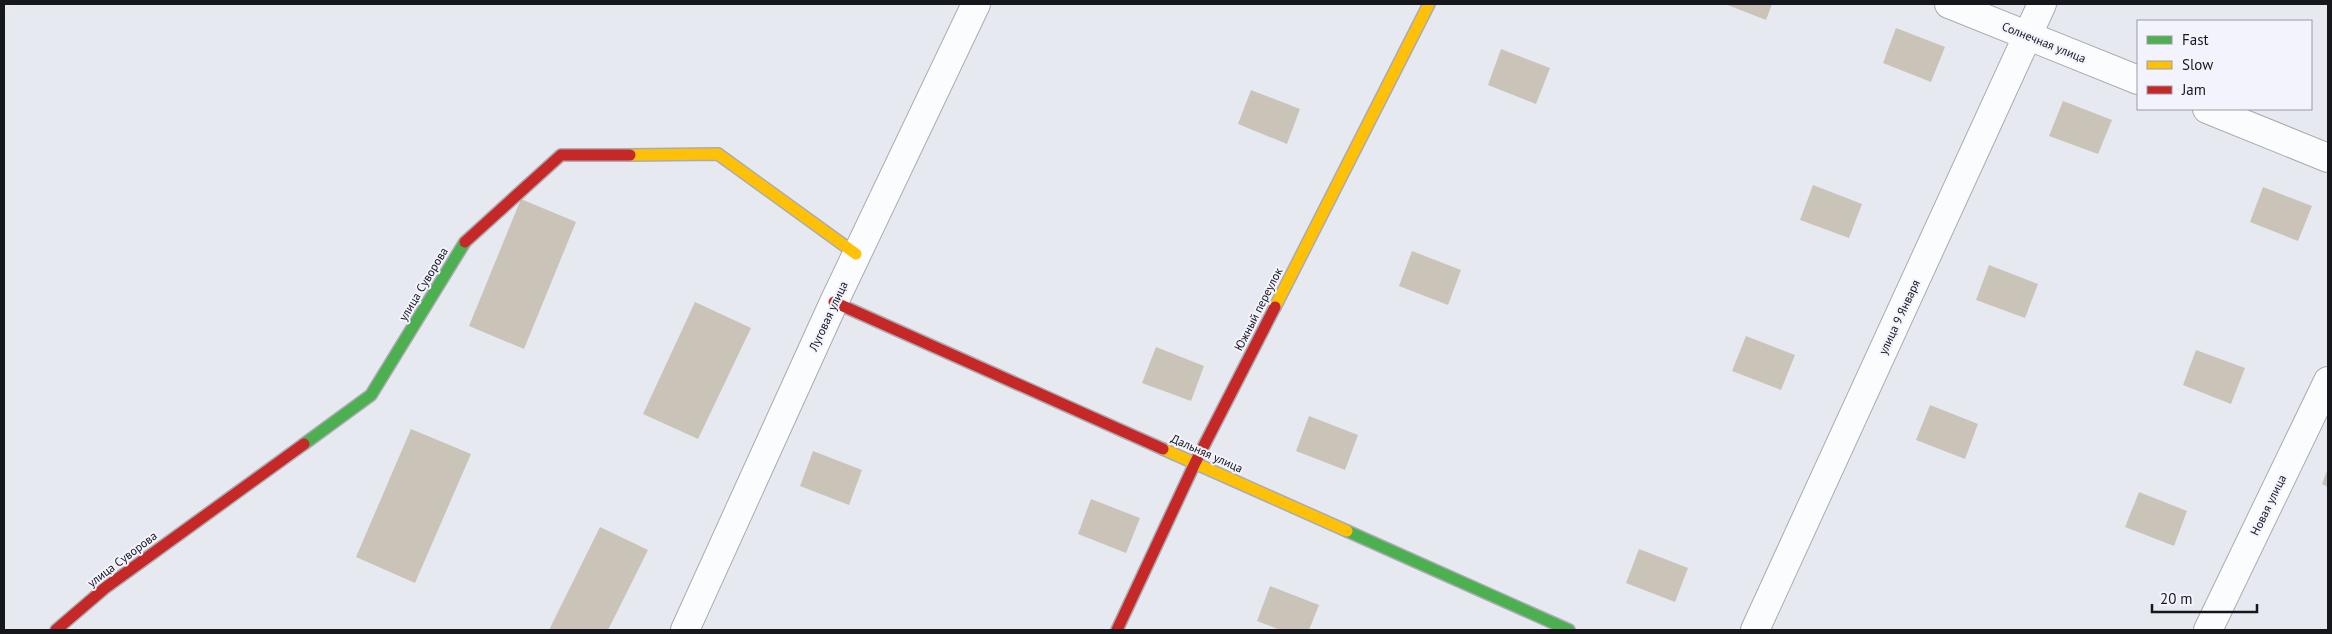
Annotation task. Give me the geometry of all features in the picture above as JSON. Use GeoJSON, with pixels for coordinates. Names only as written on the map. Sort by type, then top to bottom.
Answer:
{"type":"FeatureCollection","features":[{"type":"Feature","properties":{"kind":"street","name":"Луговая улица"},"geometry":{"type":"LineString","coordinates":[[685,630],[856,254],[976,4]]}},
{"type":"Feature","properties":{"kind":"street","name":"Южный переулок"},"geometry":{"type":"LineString","coordinates":[[1117,630],[1195,463],[1429,4]]}},
{"type":"Feature","properties":{"kind":"street","name":"Солнечная улица"},"geometry":{"type":"LineString","coordinates":[[1949,4],[2137,80]]}},
{"type":"Feature","properties":{"kind":"street","name":"улица 9 Января"},"geometry":{"type":"LineString","coordinates":[[1755,630],[2042,4]]}},
{"type":"Feature","properties":{"kind":"street"},"geometry":{"type":"LineString","coordinates":[[2209,110],[2328,158]]}},
{"type":"Feature","properties":{"kind":"street","name":"улица Суворова"},"geometry":{"type":"LineString","coordinates":[[56,630],[105,588],[371,395],[466,240],[562,155],[718,154],[856,254]]}},
{"type":"Feature","properties":{"kind":"street","name":"Дальняя улица"},"geometry":{"type":"LineString","coordinates":[[834,302],[1569,630]]}},
{"type":"Feature","properties":{"kind":"street","name":"Новая улица"},"geometry":{"type":"LineString","coordinates":[[2208,630],[2328,381]]}},
{"type":"Feature","properties":{"kind":"building"},"geometry":{"type":"Polygon","coordinates":[[[1725,4],[1772,4],[1766,20],[1725,4]]]}},
{"type":"Feature","properties":{"kind":"building"},"geometry":{"type":"Polygon","coordinates":[[[1896,28],[1945,47],[1931,82],[1883,63],[1896,28]]]}},
{"type":"Feature","properties":{"kind":"building"},"geometry":{"type":"Polygon","coordinates":[[[1501,49],[1550,68],[1536,104],[1488,85],[1501,49]]]}},
{"type":"Feature","properties":{"kind":"building"},"geometry":{"type":"Polygon","coordinates":[[[1251,90],[1300,109],[1287,144],[1238,124],[1251,90]]]}},
{"type":"Feature","properties":{"kind":"building"},"geometry":{"type":"Polygon","coordinates":[[[2063,101],[2112,120],[2098,154],[2049,136],[2063,101]]]}},
{"type":"Feature","properties":{"kind":"building"},"geometry":{"type":"Polygon","coordinates":[[[1813,185],[1862,204],[1849,238],[1800,220],[1813,185]]]}},
{"type":"Feature","properties":{"kind":"building"},"geometry":{"type":"Polygon","coordinates":[[[2263,187],[2312,206],[2298,241],[2250,222],[2263,187]]]}},
{"type":"Feature","properties":{"kind":"building"},"geometry":{"type":"Polygon","coordinates":[[[521,199],[576,222],[524,349],[469,326],[521,199]]]}},
{"type":"Feature","properties":{"kind":"building"},"geometry":{"type":"Polygon","coordinates":[[[1412,251],[1461,270],[1448,305],[1399,286],[1412,251]]]}},
{"type":"Feature","properties":{"kind":"building"},"geometry":{"type":"Polygon","coordinates":[[[1989,265],[2038,284],[2025,318],[1976,300],[1989,265]]]}},
{"type":"Feature","properties":{"kind":"building"},"geometry":{"type":"Polygon","coordinates":[[[695,302],[751,328],[698,439],[643,414],[695,302]]]}},
{"type":"Feature","properties":{"kind":"building"},"geometry":{"type":"Polygon","coordinates":[[[1746,336],[1795,355],[1781,390],[1732,371],[1746,336]]]}},
{"type":"Feature","properties":{"kind":"building"},"geometry":{"type":"Polygon","coordinates":[[[1156,347],[1204,366],[1191,401],[1142,383],[1156,347]]]}},
{"type":"Feature","properties":{"kind":"building"},"geometry":{"type":"Polygon","coordinates":[[[2196,350],[2245,368],[2231,404],[2183,385],[2196,350]]]}},
{"type":"Feature","properties":{"kind":"building"},"geometry":{"type":"Polygon","coordinates":[[[1930,405],[1978,424],[1965,459],[1916,440],[1930,405]]]}},
{"type":"Feature","properties":{"kind":"building"},"geometry":{"type":"Polygon","coordinates":[[[1309,416],[1358,435],[1345,470],[1296,451],[1309,416]]]}},
{"type":"Feature","properties":{"kind":"building"},"geometry":{"type":"Polygon","coordinates":[[[411,429],[471,454],[415,583],[356,557],[411,429]]]}},
{"type":"Feature","properties":{"kind":"building"},"geometry":{"type":"Polygon","coordinates":[[[813,451],[862,470],[849,505],[800,486],[813,451]]]}},
{"type":"Feature","properties":{"kind":"building"},"geometry":{"type":"Polygon","coordinates":[[[2328,468],[2328,487],[2322,484],[2328,468]]]}},
{"type":"Feature","properties":{"kind":"building"},"geometry":{"type":"Polygon","coordinates":[[[2139,492],[2187,511],[2174,546],[2125,527],[2139,492]]]}},
{"type":"Feature","properties":{"kind":"building"},"geometry":{"type":"Polygon","coordinates":[[[1091,499],[1140,518],[1126,553],[1078,534],[1091,499]]]}},
{"type":"Feature","properties":{"kind":"building"},"geometry":{"type":"Polygon","coordinates":[[[600,527],[648,550],[608,630],[549,630],[600,527]]]}},
{"type":"Feature","properties":{"kind":"building"},"geometry":{"type":"Polygon","coordinates":[[[1639,549],[1688,568],[1675,602],[1626,583],[1639,549]]]}},
{"type":"Feature","properties":{"kind":"building"},"geometry":{"type":"Polygon","coordinates":[[[1270,586],[1319,605],[1309,630],[1280,630],[1257,621],[1270,586]]]}},
{"type":"Feature","properties":{"kind":"traffic: fast"},"geometry":{"type":"LineString","coordinates":[[304,444],[371,395],[465,242]]}},
{"type":"Feature","properties":{"kind":"traffic: fast"},"geometry":{"type":"LineString","coordinates":[[1347,531],[1569,630]]}},
{"type":"Feature","properties":{"kind":"traffic: slow"},"geometry":{"type":"LineString","coordinates":[[1275,307],[1429,4]]}},
{"type":"Feature","properties":{"kind":"traffic: slow"},"geometry":{"type":"LineString","coordinates":[[630,155],[718,154],[856,254]]}},
{"type":"Feature","properties":{"kind":"traffic: slow"},"geometry":{"type":"LineString","coordinates":[[1163,449],[1347,531]]}},
{"type":"Feature","properties":{"kind":"traffic: jam"},"geometry":{"type":"LineString","coordinates":[[465,242],[561,155],[630,155]]}},
{"type":"Feature","properties":{"kind":"traffic: jam"},"geometry":{"type":"LineString","coordinates":[[834,302],[1163,449]]}},
{"type":"Feature","properties":{"kind":"traffic: jam"},"geometry":{"type":"LineString","coordinates":[[1117,630],[1195,463],[1275,307]]}},
{"type":"Feature","properties":{"kind":"traffic: jam"},"geometry":{"type":"LineString","coordinates":[[56,630],[105,588],[304,444]]}}]}
